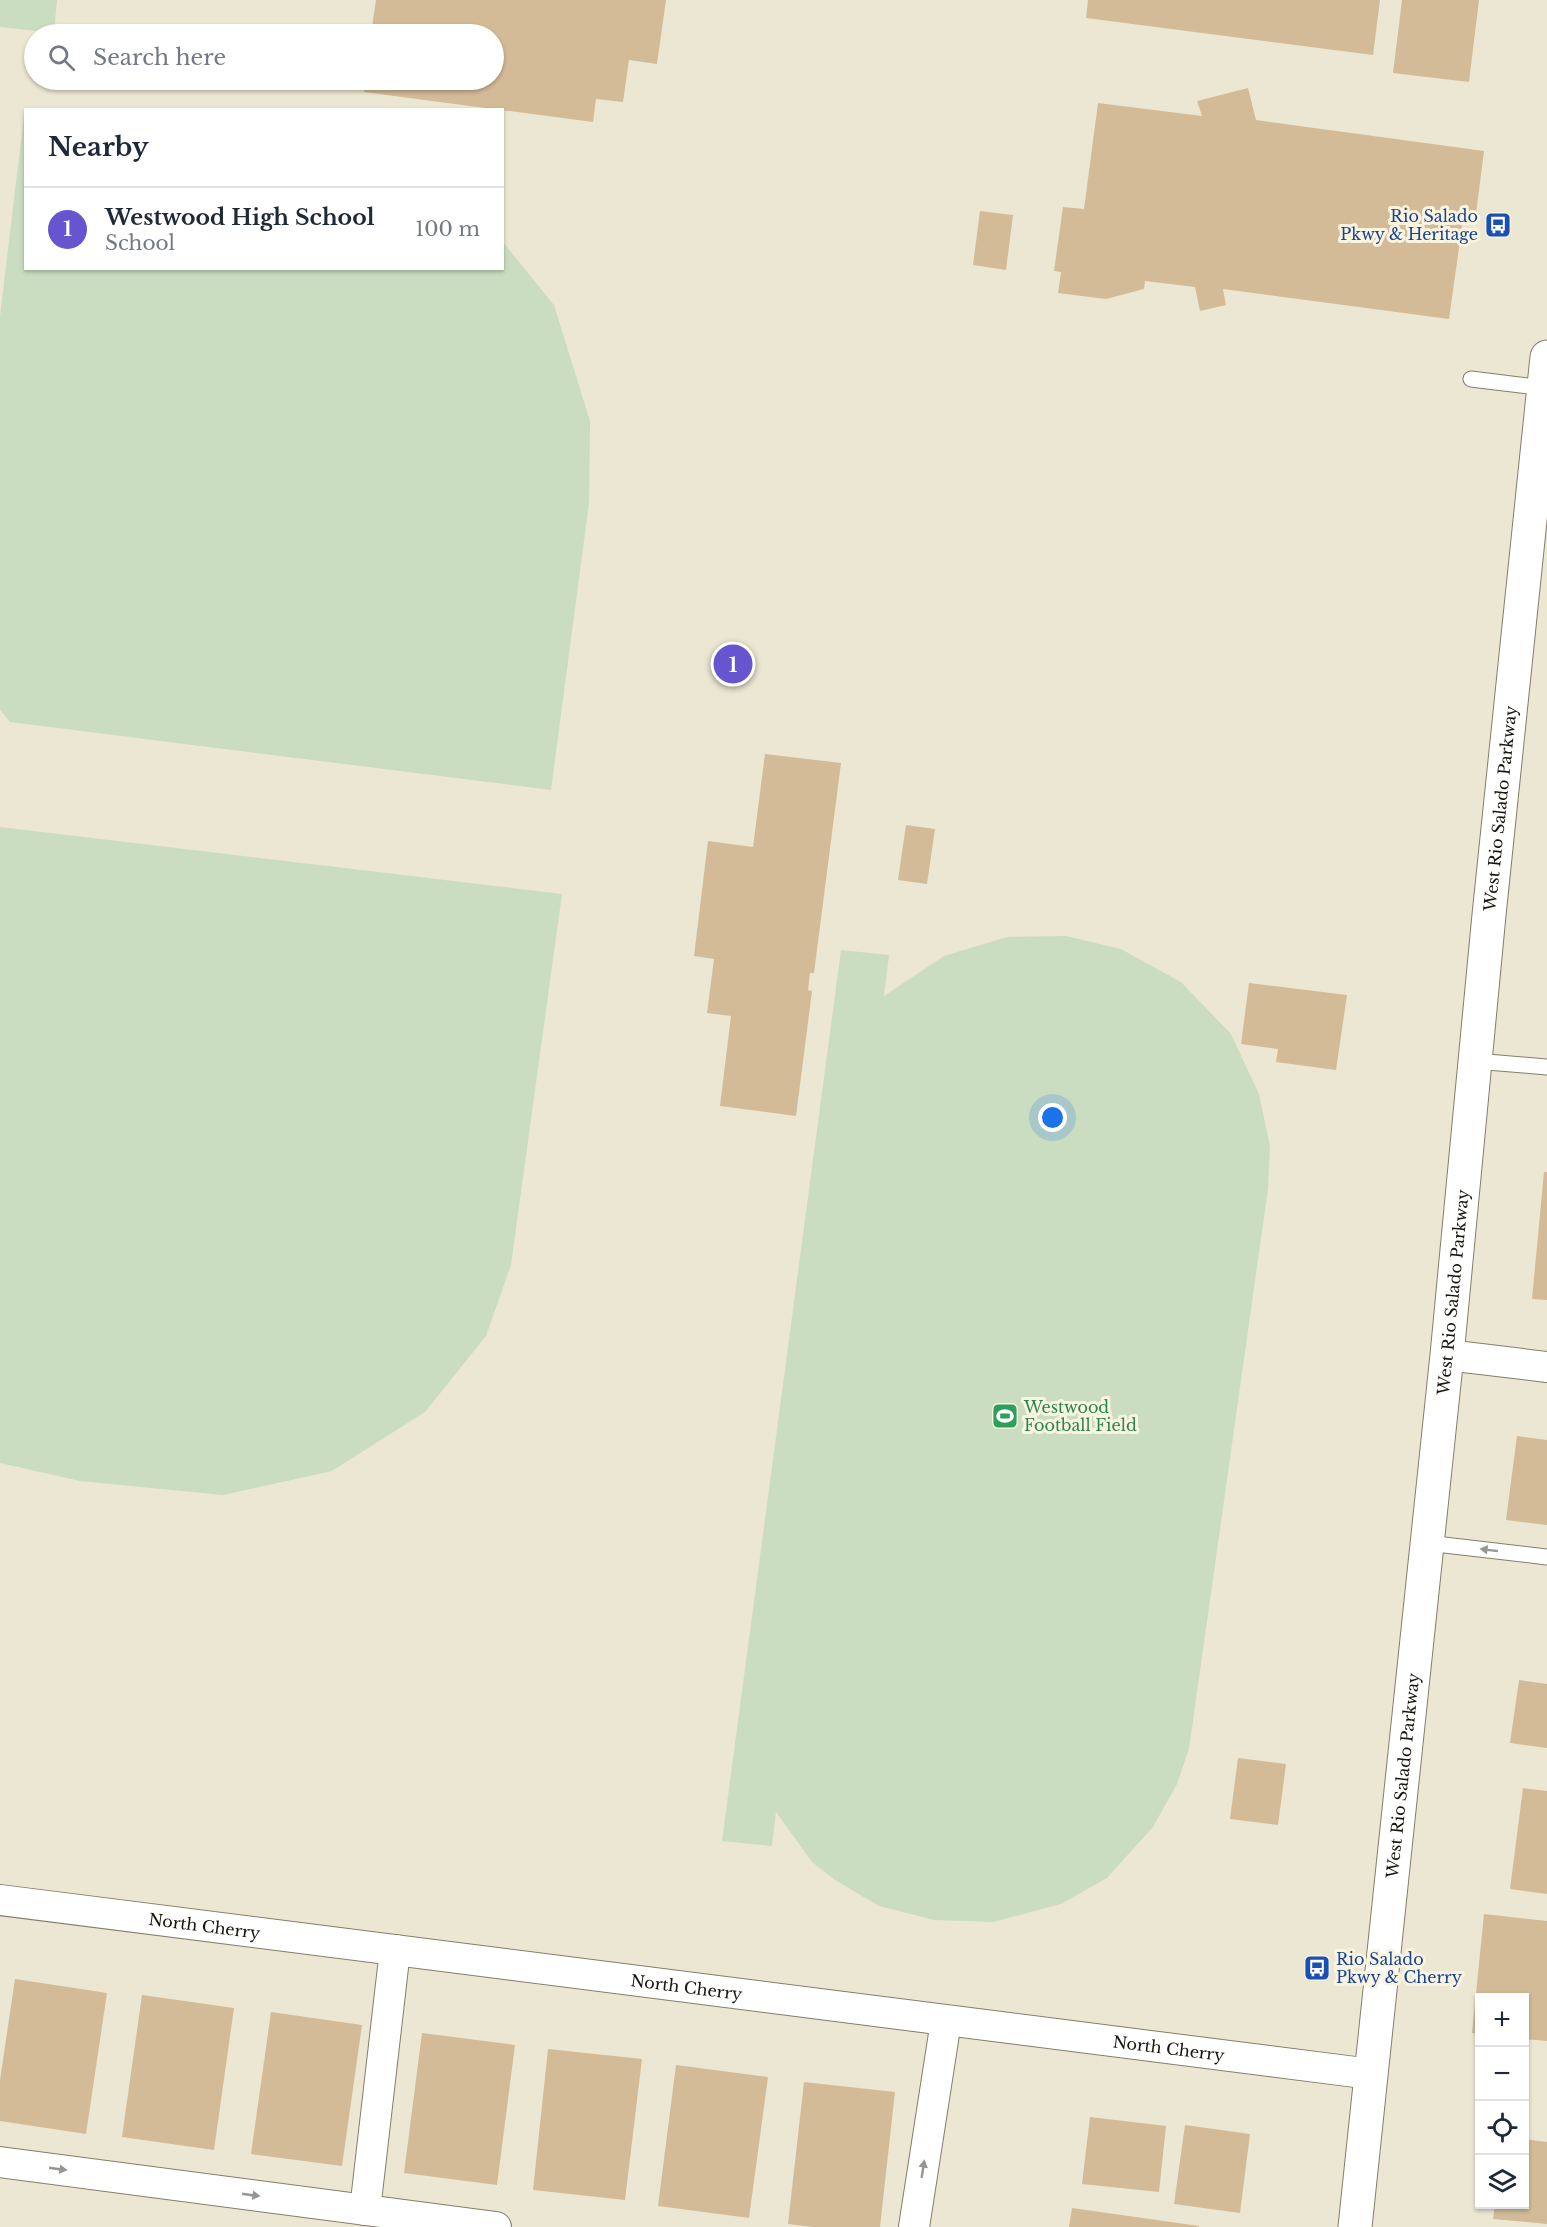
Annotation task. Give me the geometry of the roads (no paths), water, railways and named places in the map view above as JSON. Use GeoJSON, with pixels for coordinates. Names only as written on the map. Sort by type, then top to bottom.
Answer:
{"type":"FeatureCollection","features":[{"type":"Feature","properties":{"kind":"main road","name":"West Rio Salado Parkway"},"geometry":{"type":"LineString","coordinates":[[1355,2227],[1447,1355],[1545,372]]}},
{"type":"Feature","properties":{"kind":"street"},"geometry":{"type":"LineString","coordinates":[[1447,1355],[1547,1368]]}},
{"type":"Feature","properties":{"kind":"street","name":"North Cherry"},"geometry":{"type":"LineString","coordinates":[[0,1900],[1371,2074]]}},
{"type":"Feature","properties":{"kind":"street"},"geometry":{"type":"LineString","coordinates":[[365,2210],[395,1950]]}},
{"type":"Feature","properties":{"kind":"street"},"geometry":{"type":"LineString","coordinates":[[914,2227],[946,2021]]}},
{"type":"Feature","properties":{"kind":"street"},"geometry":{"type":"LineString","coordinates":[[0,2162],[496,2227]]}},
{"type":"Feature","properties":{"kind":"lane"},"geometry":{"type":"LineString","coordinates":[[1471,379],[1545,372]]}},
{"type":"Feature","properties":{"kind":"lane"},"geometry":{"type":"LineString","coordinates":[[1475,1061],[1547,1067]]}},
{"type":"Feature","properties":{"kind":"lane"},"geometry":{"type":"LineString","coordinates":[[1427,1543],[1547,1557]]}},
{"type":"Feature","properties":{"kind":"place","name":"Rio Salado Pkwy & Heritage"},"geometry":{"type":"Point","coordinates":[1498,225]}},
{"type":"Feature","properties":{"kind":"place","name":"Westwood High School"},"geometry":{"type":"Point","coordinates":[733,664]}},
{"type":"Feature","properties":{"kind":"place","name":"Westwood Football Field"},"geometry":{"type":"Point","coordinates":[1005,1416]}},
{"type":"Feature","properties":{"kind":"place","name":"Rio Salado Pkwy & Cherry"},"geometry":{"type":"Point","coordinates":[1317,1968]}}]}
